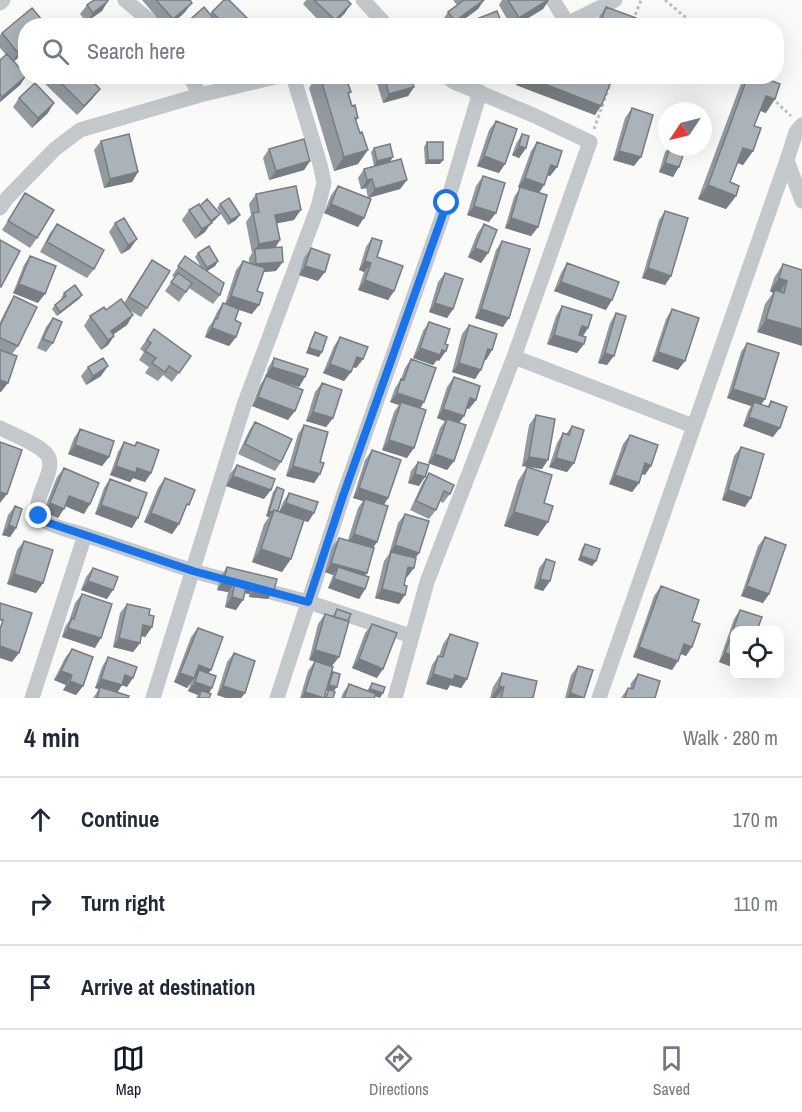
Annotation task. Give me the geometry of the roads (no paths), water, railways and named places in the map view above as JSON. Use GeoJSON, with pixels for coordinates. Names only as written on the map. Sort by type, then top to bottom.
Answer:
{"type":"FeatureCollection","features":[{"type":"Feature","properties":{"kind":"street"},"geometry":{"type":"LineString","coordinates":[[125,0],[146,18]]}},
{"type":"Feature","properties":{"kind":"street"},"geometry":{"type":"LineString","coordinates":[[363,0],[380,18]]}},
{"type":"Feature","properties":{"kind":"street"},"geometry":{"type":"LineString","coordinates":[[553,0],[562,18]]}},
{"type":"Feature","properties":{"kind":"street"},"geometry":{"type":"LineString","coordinates":[[578,18],[615,0]]}},
{"type":"Feature","properties":{"kind":"street"},"geometry":{"type":"LineString","coordinates":[[194,84],[200,95]]}},
{"type":"Feature","properties":{"kind":"street"},"geometry":{"type":"LineString","coordinates":[[2,200],[55,149],[80,130],[246,84]]}},
{"type":"Feature","properties":{"kind":"street"},"geometry":{"type":"LineString","coordinates":[[153,698],[244,405],[318,207],[324,183],[295,84]]}},
{"type":"Feature","properties":{"kind":"street"},"geometry":{"type":"LineString","coordinates":[[394,698],[427,582],[514,357],[590,142],[465,84]]}},
{"type":"Feature","properties":{"kind":"street"},"geometry":{"type":"LineString","coordinates":[[277,698],[347,485],[447,203],[480,92]]}},
{"type":"Feature","properties":{"kind":"street"},"geometry":{"type":"LineString","coordinates":[[599,698],[796,132],[802,125]]}},
{"type":"Feature","properties":{"kind":"street"},"geometry":{"type":"LineString","coordinates":[[787,159],[802,201]]}},
{"type":"Feature","properties":{"kind":"street"},"geometry":{"type":"LineString","coordinates":[[514,357],[693,426]]}},
{"type":"Feature","properties":{"kind":"street"},"geometry":{"type":"LineString","coordinates":[[0,428],[38,448],[49,459],[51,465],[37,510],[39,516],[46,522],[193,571],[308,602],[411,636]]}},
{"type":"Feature","properties":{"kind":"street"},"geometry":{"type":"LineString","coordinates":[[32,698],[85,535]]}}]}
